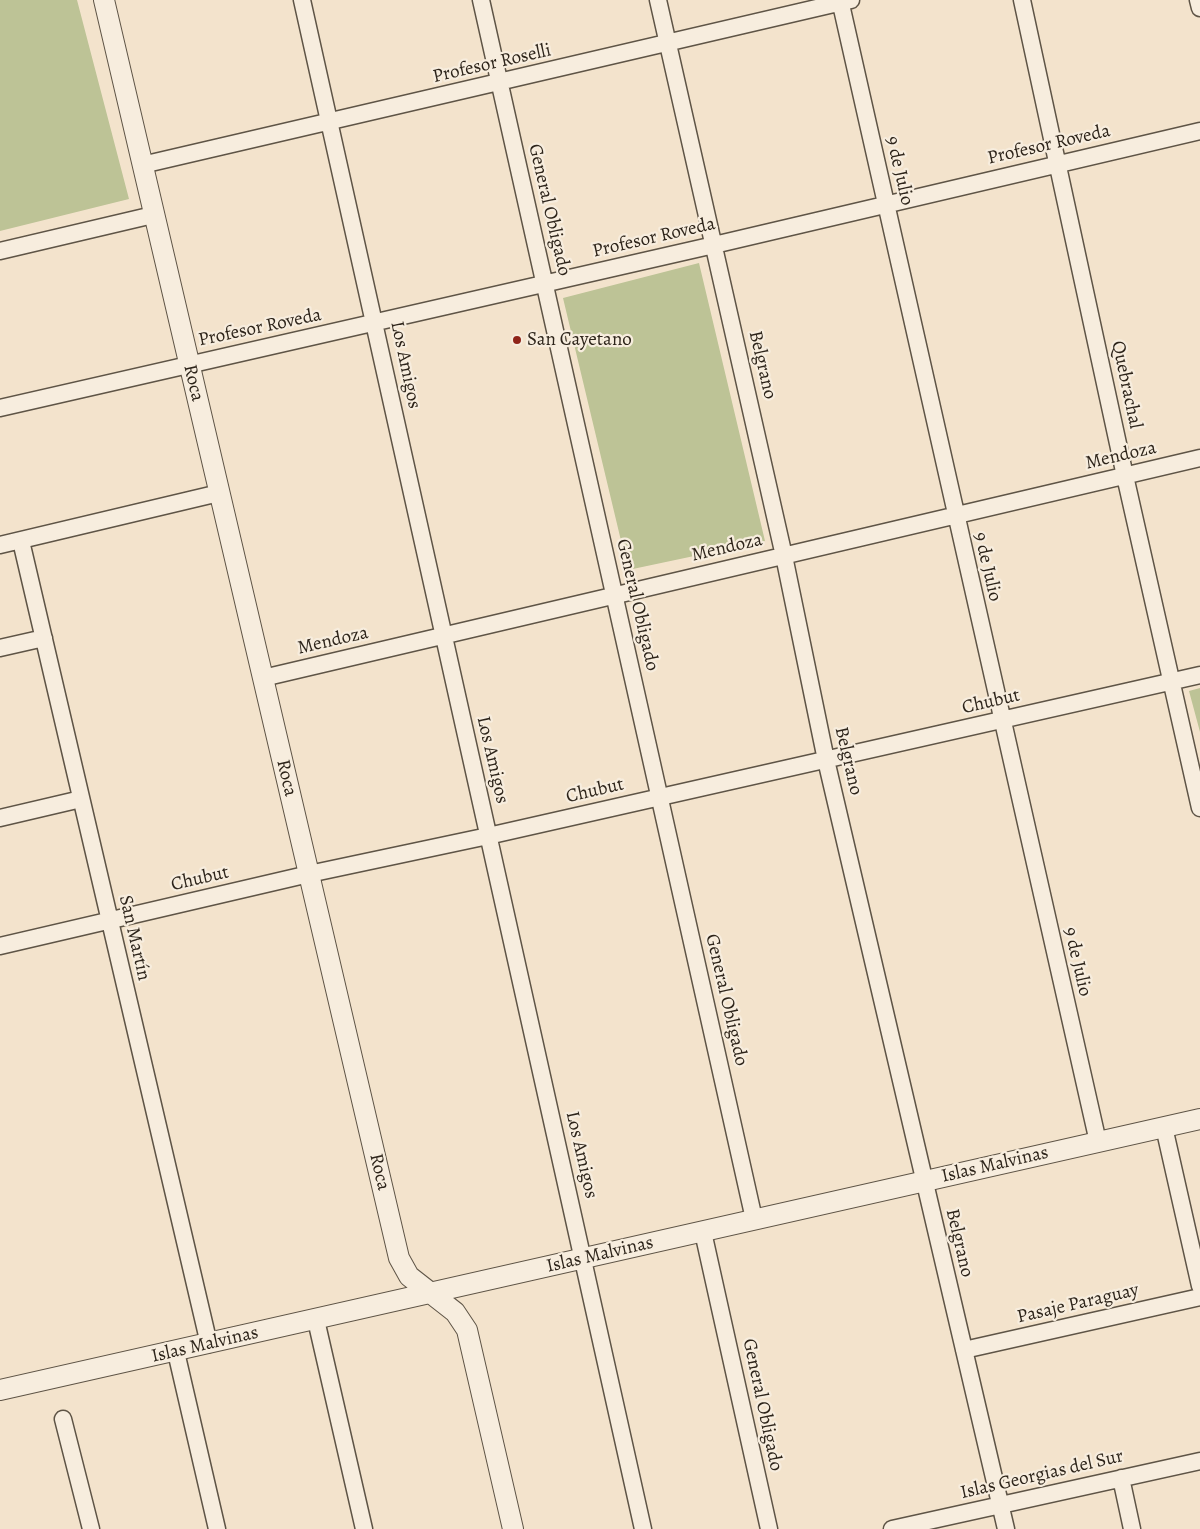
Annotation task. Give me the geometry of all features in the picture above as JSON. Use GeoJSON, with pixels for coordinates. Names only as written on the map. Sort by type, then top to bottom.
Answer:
{"type":"FeatureCollection","features":[{"type":"Feature","properties":{"kind":"street","name":"Roca"},"geometry":{"type":"LineString","coordinates":[[104,0],[399,1258],[409,1276],[456,1312],[467,1330],[513,1529]]}},
{"type":"Feature","properties":{"kind":"street","name":"Los Amigos"},"geometry":{"type":"LineString","coordinates":[[302,0],[644,1529]]}},
{"type":"Feature","properties":{"kind":"street","name":"General Obligado"},"geometry":{"type":"LineString","coordinates":[[481,0],[754,1219]]}},
{"type":"Feature","properties":{"kind":"street","name":"Belgrano"},"geometry":{"type":"LineString","coordinates":[[658,0],[784,556],[826,760],[1006,1529]]}},
{"type":"Feature","properties":{"kind":"street","name":"Quebrachal"},"geometry":{"type":"LineString","coordinates":[[1022,0],[1059,163],[1125,476],[1200,808]]}},
{"type":"Feature","properties":{"kind":"street"},"geometry":{"type":"LineString","coordinates":[[1198,0],[1200,8]]}},
{"type":"Feature","properties":{"kind":"street","name":"Profesor Roselli"},"geometry":{"type":"LineString","coordinates":[[142,165],[844,1]]}},
{"type":"Feature","properties":{"kind":"street","name":"9 de Julio"},"geometry":{"type":"LineString","coordinates":[[844,1],[886,204],[955,515],[1098,1142]]}},
{"type":"Feature","properties":{"kind":"street","name":"Profesor Roveda"},"geometry":{"type":"LineString","coordinates":[[0,408],[714,245],[1200,131]]}},
{"type":"Feature","properties":{"kind":"street"},"geometry":{"type":"LineString","coordinates":[[0,251],[153,215]]}},
{"type":"Feature","properties":{"kind":"street","name":"Mendoza"},"geometry":{"type":"LineString","coordinates":[[263,678],[1200,458]]}},
{"type":"Feature","properties":{"kind":"street"},"geometry":{"type":"LineString","coordinates":[[0,546],[219,493]]}},
{"type":"Feature","properties":{"kind":"street","name":"San Martín"},"geometry":{"type":"LineString","coordinates":[[21,541],[209,1344]]}},
{"type":"Feature","properties":{"kind":"street"},"geometry":{"type":"LineString","coordinates":[[0,648],[44,638]]}},
{"type":"Feature","properties":{"kind":"street","name":"Chubut"},"geometry":{"type":"LineString","coordinates":[[0,946],[309,874],[488,836],[1200,675]]}},
{"type":"Feature","properties":{"kind":"street"},"geometry":{"type":"LineString","coordinates":[[0,818],[81,799]]}},
{"type":"Feature","properties":{"kind":"street","name":"Islas Malvinas"},"geometry":{"type":"LineString","coordinates":[[0,1390],[176,1352],[1200,1118]]}},
{"type":"Feature","properties":{"kind":"street"},"geometry":{"type":"LineString","coordinates":[[1164,1127],[1200,1282]]}},
{"type":"Feature","properties":{"kind":"street","name":"General Obligado"},"geometry":{"type":"LineString","coordinates":[[703,1232],[769,1529]]}},
{"type":"Feature","properties":{"kind":"street","name":"Pasaje Paraguay"},"geometry":{"type":"LineString","coordinates":[[964,1350],[1200,1297]]}},
{"type":"Feature","properties":{"kind":"street"},"geometry":{"type":"LineString","coordinates":[[316,1320],[364,1529]]}},
{"type":"Feature","properties":{"kind":"street"},"geometry":{"type":"LineString","coordinates":[[176,1352],[217,1529]]}},
{"type":"Feature","properties":{"kind":"street"},"geometry":{"type":"LineString","coordinates":[[63,1419],[91,1529]]}},
{"type":"Feature","properties":{"kind":"street","name":"Islas Georgias del Sur"},"geometry":{"type":"LineString","coordinates":[[892,1529],[1200,1461]]}},
{"type":"Feature","properties":{"kind":"street"},"geometry":{"type":"LineString","coordinates":[[1121,1478],[1132,1529]]}},
{"type":"Feature","properties":{"kind":"green space"},"geometry":{"type":"Polygon","coordinates":[[[0,0],[77,0],[129,199],[0,231],[0,0]]]}},
{"type":"Feature","properties":{"kind":"green space"},"geometry":{"type":"Polygon","coordinates":[[[699,263],[765,541],[628,570],[563,298],[699,263]]]}},
{"type":"Feature","properties":{"kind":"green space"},"geometry":{"type":"Polygon","coordinates":[[[1200,688],[1200,732],[1189,691],[1200,688]]]}},
{"type":"Feature","properties":{"kind":"place","name":"San Cayetano"},"geometry":{"type":"Point","coordinates":[517,340]}}]}
